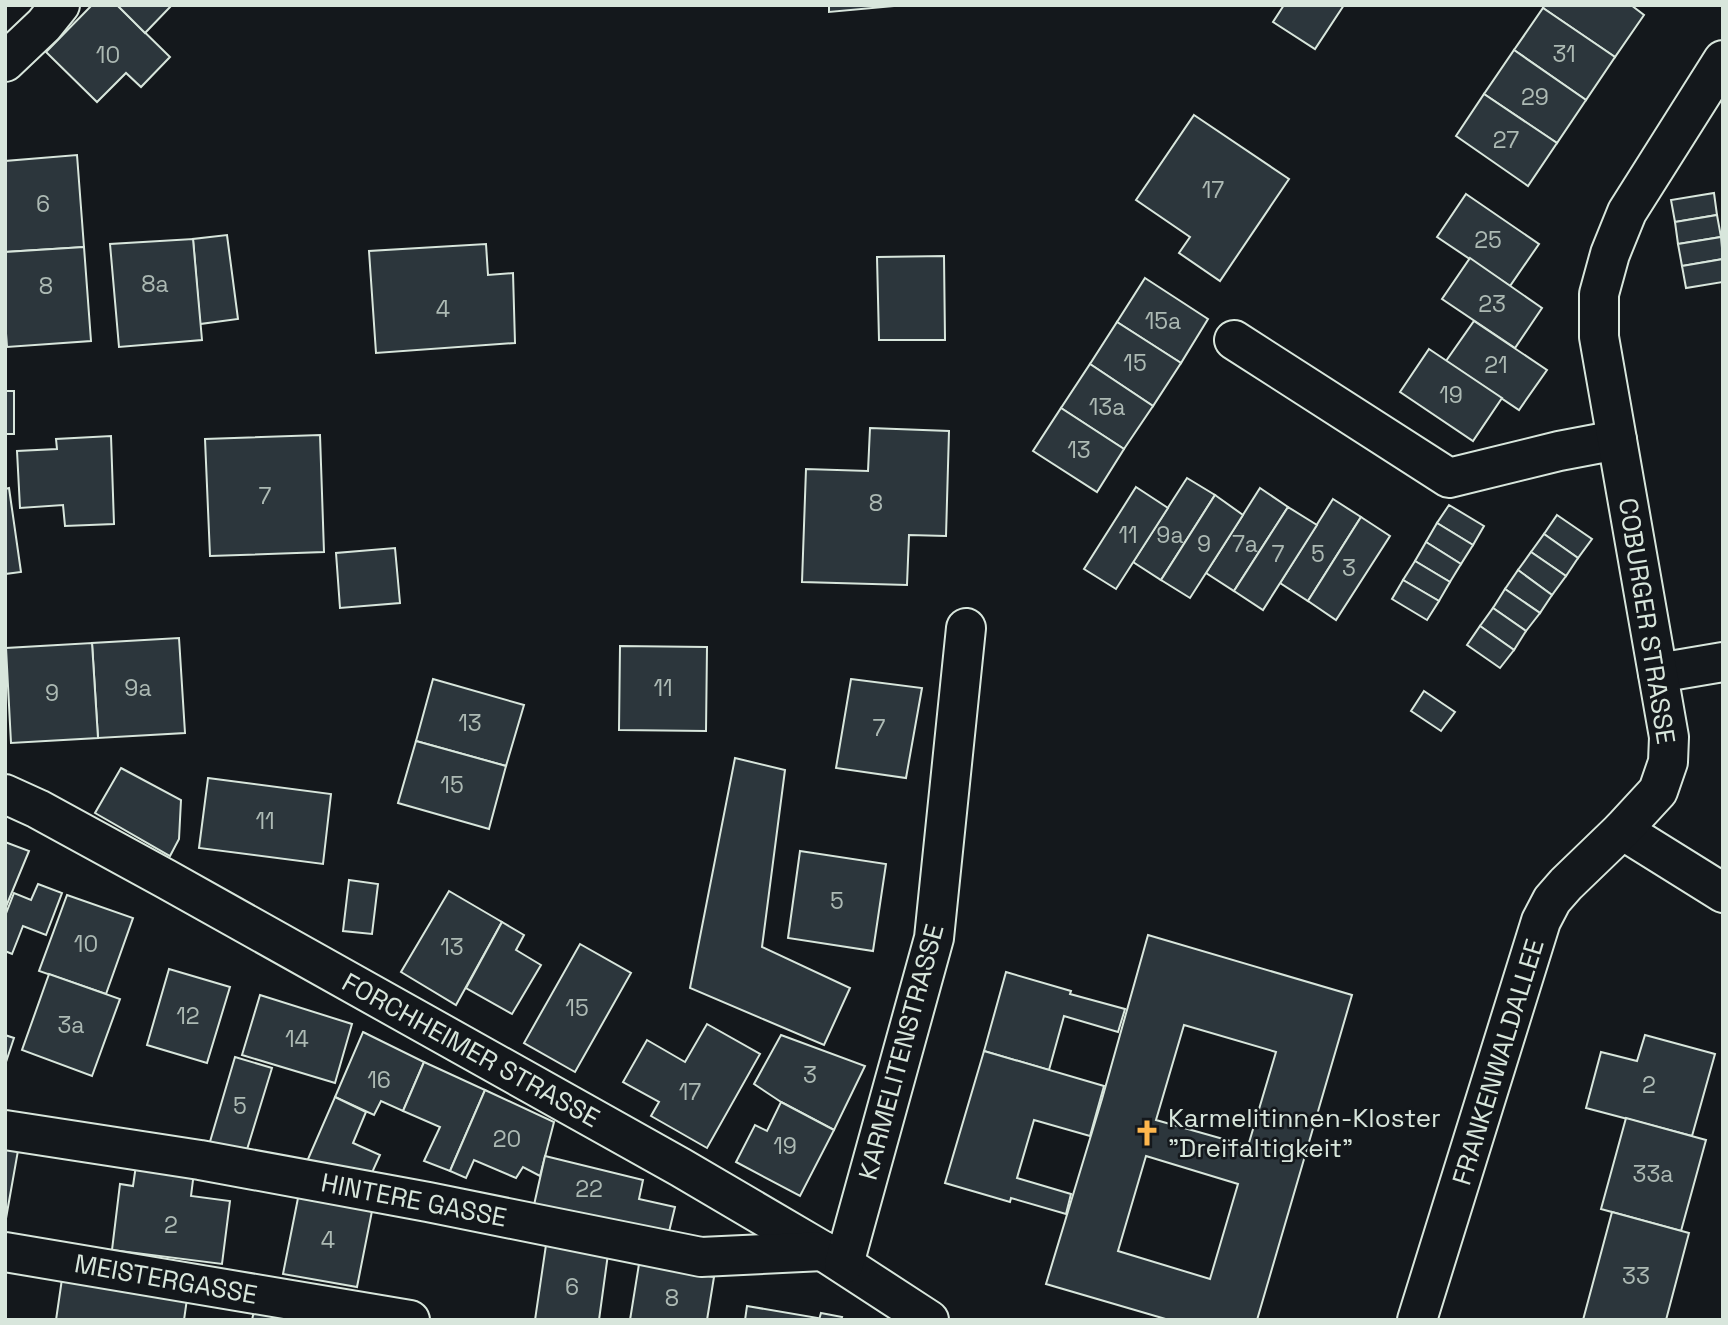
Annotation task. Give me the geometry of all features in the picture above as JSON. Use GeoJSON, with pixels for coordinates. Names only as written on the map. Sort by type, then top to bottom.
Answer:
{"type":"FeatureCollection","features":[{"type":"Feature","properties":{"kind":"street"},"geometry":{"type":"LineString","coordinates":[[5,62],[61,5]]}},
{"type":"Feature","properties":{"kind":"street","name":"COBURGER STRASSE"},"geometry":{"type":"LineString","coordinates":[[1622,830],[1658,790],[1668,762],[1669,737],[1599,337],[1599,294],[1610,254],[1627,212],[1723,60]]}},
{"type":"Feature","properties":{"kind":"street"},"geometry":{"type":"LineString","coordinates":[[1234,340],[1449,478],[1617,440]]}},
{"type":"Feature","properties":{"kind":"street","name":"KARMELITENSTRASSE"},"geometry":{"type":"LineString","coordinates":[[834,1258],[934,938],[966,628]]}},
{"type":"Feature","properties":{"kind":"street"},"geometry":{"type":"LineString","coordinates":[[1658,673],[1723,662]]}},
{"type":"Feature","properties":{"kind":"street","name":"FORCHHEIMER STRASSE"},"geometry":{"type":"LineString","coordinates":[[5,793],[38,808],[680,1167],[834,1258],[929,1320]]}},
{"type":"Feature","properties":{"kind":"street"},"geometry":{"type":"LineString","coordinates":[[1622,830],[1723,894]]}},
{"type":"Feature","properties":{"kind":"street","name":"FRANKENWALDALLEE"},"geometry":{"type":"LineString","coordinates":[[1418,1320],[1541,921],[1552,900],[1566,884],[1622,830]]}},
{"type":"Feature","properties":{"kind":"street","name":"HINTERE GASSE"},"geometry":{"type":"LineString","coordinates":[[5,1130],[200,1160],[701,1257],[834,1258]]}},
{"type":"Feature","properties":{"kind":"street","name":"MEISTERGASSE"},"geometry":{"type":"LineString","coordinates":[[5,1252],[410,1320]]}},
{"type":"Feature","properties":{"kind":"building"},"geometry":{"type":"Polygon","coordinates":[[[92,5],[117,5],[170,57],[141,87],[126,73],[97,102],[46,52],[92,5]]]}},
{"type":"Feature","properties":{"kind":"building"},"geometry":{"type":"Polygon","coordinates":[[[117,5],[172,5],[145,33],[117,5]]]}},
{"type":"Feature","properties":{"kind":"building"},"geometry":{"type":"Polygon","coordinates":[[[829,5],[905,5],[829,12],[829,5]]]}},
{"type":"Feature","properties":{"kind":"building"},"geometry":{"type":"Polygon","coordinates":[[[1284,5],[1344,5],[1315,49],[1273,22],[1284,5]]]}},
{"type":"Feature","properties":{"kind":"building"},"geometry":{"type":"Polygon","coordinates":[[[1545,5],[1631,5],[1644,15],[1615,57],[1543,8],[1545,5]]]}},
{"type":"Feature","properties":{"kind":"building"},"geometry":{"type":"Polygon","coordinates":[[[1543,8],[1615,57],[1586,100],[1514,50],[1543,8]]]}},
{"type":"Feature","properties":{"kind":"building"},"geometry":{"type":"Polygon","coordinates":[[[1514,50],[1586,100],[1557,143],[1484,94],[1514,50]]]}},
{"type":"Feature","properties":{"kind":"building"},"geometry":{"type":"Polygon","coordinates":[[[1484,94],[1557,143],[1528,186],[1456,136],[1484,94]]]}},
{"type":"Feature","properties":{"kind":"building"},"geometry":{"type":"Polygon","coordinates":[[[1194,115],[1289,179],[1220,281],[1179,253],[1190,237],[1136,200],[1194,115]]]}},
{"type":"Feature","properties":{"kind":"building"},"geometry":{"type":"Polygon","coordinates":[[[77,155],[84,247],[5,252],[5,161],[77,155]]]}},
{"type":"Feature","properties":{"kind":"building"},"geometry":{"type":"Polygon","coordinates":[[[1714,193],[1717,215],[1675,222],[1671,200],[1714,193]]]}},
{"type":"Feature","properties":{"kind":"building"},"geometry":{"type":"Polygon","coordinates":[[[1466,194],[1539,244],[1510,286],[1437,237],[1466,194]]]}},
{"type":"Feature","properties":{"kind":"building"},"geometry":{"type":"Polygon","coordinates":[[[1717,215],[1721,237],[1678,244],[1675,222],[1717,215]]]}},
{"type":"Feature","properties":{"kind":"building"},"geometry":{"type":"Polygon","coordinates":[[[227,235],[238,319],[200,324],[193,239],[227,235]]]}},
{"type":"Feature","properties":{"kind":"building"},"geometry":{"type":"Polygon","coordinates":[[[1721,237],[1723,259],[1682,266],[1678,244],[1721,237]]]}},
{"type":"Feature","properties":{"kind":"building"},"geometry":{"type":"Polygon","coordinates":[[[193,239],[202,340],[119,347],[110,244],[193,239]]]}},
{"type":"Feature","properties":{"kind":"building"},"geometry":{"type":"Polygon","coordinates":[[[486,244],[488,275],[513,273],[515,343],[376,353],[369,251],[486,244]]]}},
{"type":"Feature","properties":{"kind":"building"},"geometry":{"type":"Polygon","coordinates":[[[84,247],[91,341],[7,347],[5,252],[84,247]]]}},
{"type":"Feature","properties":{"kind":"building"},"geometry":{"type":"Polygon","coordinates":[[[944,256],[945,340],[879,340],[877,257],[944,256]]]}},
{"type":"Feature","properties":{"kind":"building"},"geometry":{"type":"Polygon","coordinates":[[[1470,258],[1542,308],[1515,348],[1442,299],[1470,258]]]}},
{"type":"Feature","properties":{"kind":"building"},"geometry":{"type":"Polygon","coordinates":[[[1723,259],[1723,282],[1686,288],[1682,266],[1723,259]]]}},
{"type":"Feature","properties":{"kind":"building"},"geometry":{"type":"Polygon","coordinates":[[[1145,278],[1208,319],[1181,363],[1117,322],[1145,278]]]}},
{"type":"Feature","properties":{"kind":"building"},"geometry":{"type":"Polygon","coordinates":[[[1474,321],[1547,370],[1519,410],[1446,361],[1474,321]]]}},
{"type":"Feature","properties":{"kind":"building"},"geometry":{"type":"Polygon","coordinates":[[[1117,322],[1181,363],[1153,406],[1090,364],[1117,322]]]}},
{"type":"Feature","properties":{"kind":"building"},"geometry":{"type":"Polygon","coordinates":[[[1429,349],[1502,398],[1473,441],[1400,392],[1429,349]]]}},
{"type":"Feature","properties":{"kind":"building"},"geometry":{"type":"Polygon","coordinates":[[[1090,364],[1153,406],[1124,449],[1061,408],[1090,364]]]}},
{"type":"Feature","properties":{"kind":"building"},"geometry":{"type":"Polygon","coordinates":[[[5,391],[14,391],[14,434],[5,434],[5,391]]]}},
{"type":"Feature","properties":{"kind":"building"},"geometry":{"type":"Polygon","coordinates":[[[1061,408],[1124,449],[1097,492],[1033,451],[1061,408]]]}},
{"type":"Feature","properties":{"kind":"building"},"geometry":{"type":"Polygon","coordinates":[[[870,428],[949,431],[946,536],[909,535],[907,585],[802,582],[806,469],[868,471],[870,428]]]}},
{"type":"Feature","properties":{"kind":"building"},"geometry":{"type":"Polygon","coordinates":[[[320,435],[324,552],[210,556],[205,439],[320,435]]]}},
{"type":"Feature","properties":{"kind":"building"},"geometry":{"type":"Polygon","coordinates":[[[111,436],[114,524],[65,526],[63,505],[20,508],[17,451],[57,449],[56,439],[111,436]]]}},
{"type":"Feature","properties":{"kind":"building"},"geometry":{"type":"Polygon","coordinates":[[[1187,478],[1215,495],[1161,580],[1133,562],[1187,478]]]}},
{"type":"Feature","properties":{"kind":"building"},"geometry":{"type":"Polygon","coordinates":[[[1136,487],[1168,508],[1116,589],[1084,569],[1136,487]]]}},
{"type":"Feature","properties":{"kind":"building"},"geometry":{"type":"Polygon","coordinates":[[[9,488],[21,572],[5,574],[5,489],[9,488]]]}},
{"type":"Feature","properties":{"kind":"building"},"geometry":{"type":"Polygon","coordinates":[[[1260,488],[1288,507],[1234,591],[1206,573],[1260,488]]]}},
{"type":"Feature","properties":{"kind":"building"},"geometry":{"type":"Polygon","coordinates":[[[1215,495],[1243,515],[1190,598],[1161,580],[1215,495]]]}},
{"type":"Feature","properties":{"kind":"building"},"geometry":{"type":"Polygon","coordinates":[[[1333,499],[1361,517],[1308,601],[1280,583],[1333,499]]]}},
{"type":"Feature","properties":{"kind":"building"},"geometry":{"type":"Polygon","coordinates":[[[1449,505],[1484,526],[1473,545],[1437,523],[1449,505]]]}},
{"type":"Feature","properties":{"kind":"building"},"geometry":{"type":"Polygon","coordinates":[[[1288,507],[1317,525],[1263,610],[1234,591],[1288,507]]]}},
{"type":"Feature","properties":{"kind":"building"},"geometry":{"type":"Polygon","coordinates":[[[1557,515],[1592,539],[1578,558],[1544,534],[1557,515]]]}},
{"type":"Feature","properties":{"kind":"building"},"geometry":{"type":"Polygon","coordinates":[[[1361,517],[1390,536],[1336,620],[1308,601],[1361,517]]]}},
{"type":"Feature","properties":{"kind":"building"},"geometry":{"type":"Polygon","coordinates":[[[1437,523],[1473,545],[1461,564],[1426,542],[1437,523]]]}},
{"type":"Feature","properties":{"kind":"building"},"geometry":{"type":"Polygon","coordinates":[[[1544,534],[1578,558],[1566,576],[1531,552],[1544,534]]]}},
{"type":"Feature","properties":{"kind":"building"},"geometry":{"type":"Polygon","coordinates":[[[1426,542],[1461,564],[1450,582],[1415,561],[1426,542]]]}},
{"type":"Feature","properties":{"kind":"building"},"geometry":{"type":"Polygon","coordinates":[[[395,548],[400,603],[340,608],[336,553],[395,548]]]}},
{"type":"Feature","properties":{"kind":"building"},"geometry":{"type":"Polygon","coordinates":[[[1531,552],[1566,576],[1552,595],[1518,570],[1531,552]]]}},
{"type":"Feature","properties":{"kind":"building"},"geometry":{"type":"Polygon","coordinates":[[[1415,561],[1450,582],[1439,601],[1403,580],[1415,561]]]}},
{"type":"Feature","properties":{"kind":"building"},"geometry":{"type":"Polygon","coordinates":[[[1518,570],[1552,595],[1540,613],[1505,589],[1518,570]]]}},
{"type":"Feature","properties":{"kind":"building"},"geometry":{"type":"Polygon","coordinates":[[[1403,580],[1439,601],[1427,620],[1392,599],[1403,580]]]}},
{"type":"Feature","properties":{"kind":"building"},"geometry":{"type":"Polygon","coordinates":[[[1505,589],[1540,613],[1526,631],[1493,608],[1505,589]]]}},
{"type":"Feature","properties":{"kind":"building"},"geometry":{"type":"Polygon","coordinates":[[[1493,608],[1526,631],[1514,650],[1480,626],[1493,608]]]}},
{"type":"Feature","properties":{"kind":"building"},"geometry":{"type":"Polygon","coordinates":[[[1480,626],[1514,650],[1500,668],[1467,645],[1480,626]]]}},
{"type":"Feature","properties":{"kind":"building"},"geometry":{"type":"Polygon","coordinates":[[[179,638],[185,733],[98,738],[92,643],[179,638]]]}},
{"type":"Feature","properties":{"kind":"building"},"geometry":{"type":"Polygon","coordinates":[[[92,643],[98,738],[11,743],[6,648],[92,643]]]}},
{"type":"Feature","properties":{"kind":"building"},"geometry":{"type":"Polygon","coordinates":[[[620,646],[707,647],[706,731],[619,730],[620,646]]]}},
{"type":"Feature","properties":{"kind":"building"},"geometry":{"type":"Polygon","coordinates":[[[433,679],[524,705],[506,766],[416,741],[433,679]]]}},
{"type":"Feature","properties":{"kind":"building"},"geometry":{"type":"Polygon","coordinates":[[[851,679],[922,688],[906,778],[836,768],[851,679]]]}},
{"type":"Feature","properties":{"kind":"building"},"geometry":{"type":"Polygon","coordinates":[[[1424,691],[1455,712],[1441,731],[1411,711],[1424,691]]]}},
{"type":"Feature","properties":{"kind":"building"},"geometry":{"type":"Polygon","coordinates":[[[416,741],[506,766],[489,829],[398,803],[416,741]]]}},
{"type":"Feature","properties":{"kind":"building"},"geometry":{"type":"Polygon","coordinates":[[[735,758],[785,770],[762,947],[850,988],[824,1045],[690,988],[735,758]]]}},
{"type":"Feature","properties":{"kind":"building"},"geometry":{"type":"Polygon","coordinates":[[[121,768],[181,800],[179,839],[170,856],[95,813],[121,768]]]}},
{"type":"Feature","properties":{"kind":"building"},"geometry":{"type":"Polygon","coordinates":[[[208,778],[331,794],[323,864],[199,848],[208,778]]]}},
{"type":"Feature","properties":{"kind":"building"},"geometry":{"type":"Polygon","coordinates":[[[5,842],[29,851],[5,909],[5,842]]]}},
{"type":"Feature","properties":{"kind":"building"},"geometry":{"type":"Polygon","coordinates":[[[800,851],[886,864],[873,951],[788,938],[800,851]]]}},
{"type":"Feature","properties":{"kind":"building"},"geometry":{"type":"Polygon","coordinates":[[[349,880],[378,884],[372,934],[343,931],[349,880]]]}},
{"type":"Feature","properties":{"kind":"building"},"geometry":{"type":"Polygon","coordinates":[[[38,884],[62,893],[46,935],[23,926],[12,954],[5,951],[5,916],[14,893],[31,900],[38,884]]]}},
{"type":"Feature","properties":{"kind":"building"},"geometry":{"type":"Polygon","coordinates":[[[449,891],[502,922],[456,1005],[401,972],[449,891]]]}},
{"type":"Feature","properties":{"kind":"building"},"geometry":{"type":"Polygon","coordinates":[[[67,895],[133,918],[106,994],[39,971],[67,895]]]}},
{"type":"Feature","properties":{"kind":"building"},"geometry":{"type":"Polygon","coordinates":[[[502,922],[524,935],[516,950],[541,965],[512,1014],[466,988],[502,922]]]}},
{"type":"Feature","properties":{"kind":"building","name":"Karmelitinnen-Kloster \"Dreifaltigkeit\""},"geometry":{"type":"Polygon","coordinates":[[[1148,935],[1352,995],[1257,1320],[1169,1320],[1046,1284],[1148,935]],[[1184,1025],[1156,1120],[1248,1146],[1276,1052],[1184,1025]],[[1146,1156],[1118,1251],[1210,1279],[1238,1184],[1146,1156]]]}},
{"type":"Feature","properties":{"kind":"building"},"geometry":{"type":"Polygon","coordinates":[[[580,944],[631,973],[575,1072],[524,1043],[580,944]]]}},
{"type":"Feature","properties":{"kind":"building"},"geometry":{"type":"Polygon","coordinates":[[[169,969],[230,987],[207,1063],[147,1045],[169,969]]]}},
{"type":"Feature","properties":{"kind":"building"},"geometry":{"type":"Polygon","coordinates":[[[1006,972],[1125,1009],[1118,1032],[1064,1016],[1049,1070],[984,1051],[1006,972]]]}},
{"type":"Feature","properties":{"kind":"building"},"geometry":{"type":"Polygon","coordinates":[[[49,974],[120,999],[92,1076],[22,1050],[49,974]]]}},
{"type":"Feature","properties":{"kind":"building"},"geometry":{"type":"Polygon","coordinates":[[[260,995],[352,1024],[335,1083],[242,1055],[260,995]]]}},
{"type":"Feature","properties":{"kind":"building"},"geometry":{"type":"Polygon","coordinates":[[[707,1024],[760,1054],[707,1148],[651,1116],[659,1102],[623,1082],[647,1040],[685,1062],[707,1024]]]}},
{"type":"Feature","properties":{"kind":"building"},"geometry":{"type":"Polygon","coordinates":[[[363,1032],[424,1062],[403,1111],[381,1101],[374,1115],[335,1097],[363,1032]]]}},
{"type":"Feature","properties":{"kind":"building"},"geometry":{"type":"Polygon","coordinates":[[[5,1035],[14,1038],[5,1065],[5,1035]]]}},
{"type":"Feature","properties":{"kind":"building"},"geometry":{"type":"Polygon","coordinates":[[[781,1035],[865,1066],[834,1130],[781,1102],[754,1084],[781,1035]]]}},
{"type":"Feature","properties":{"kind":"building"},"geometry":{"type":"Polygon","coordinates":[[[1645,1035],[1715,1054],[1692,1136],[1586,1108],[1601,1052],[1637,1061],[1645,1035]]]}},
{"type":"Feature","properties":{"kind":"building"},"geometry":{"type":"Polygon","coordinates":[[[984,1051],[1104,1086],[1090,1136],[1034,1120],[1017,1178],[1071,1194],[1066,1214],[1011,1198],[1010,1202],[945,1183],[984,1051]]]}},
{"type":"Feature","properties":{"kind":"building"},"geometry":{"type":"Polygon","coordinates":[[[235,1057],[272,1068],[245,1156],[209,1145],[235,1057]]]}},
{"type":"Feature","properties":{"kind":"building"},"geometry":{"type":"Polygon","coordinates":[[[424,1062],[485,1090],[450,1171],[424,1161],[440,1127],[403,1111],[424,1062]]]}},
{"type":"Feature","properties":{"kind":"building"},"geometry":{"type":"Polygon","coordinates":[[[485,1090],[554,1122],[540,1176],[523,1167],[516,1178],[474,1160],[466,1178],[450,1171],[485,1090]]]}},
{"type":"Feature","properties":{"kind":"building"},"geometry":{"type":"Polygon","coordinates":[[[335,1097],[366,1112],[353,1143],[380,1155],[370,1177],[305,1166],[335,1097]]]}},
{"type":"Feature","properties":{"kind":"building"},"geometry":{"type":"Polygon","coordinates":[[[781,1102],[834,1130],[800,1196],[736,1162],[755,1125],[767,1131],[781,1102]]]}},
{"type":"Feature","properties":{"kind":"building"},"geometry":{"type":"Polygon","coordinates":[[[1626,1118],[1706,1140],[1681,1231],[1601,1209],[1626,1118]]]}},
{"type":"Feature","properties":{"kind":"building"},"geometry":{"type":"Polygon","coordinates":[[[5,1142],[19,1145],[5,1224],[5,1142]]]}},
{"type":"Feature","properties":{"kind":"building"},"geometry":{"type":"Polygon","coordinates":[[[545,1156],[643,1180],[639,1199],[675,1207],[668,1236],[534,1205],[545,1156]]]}},
{"type":"Feature","properties":{"kind":"building"},"geometry":{"type":"Polygon","coordinates":[[[136,1165],[194,1172],[191,1196],[230,1201],[222,1264],[112,1250],[120,1184],[133,1186],[136,1165]]]}},
{"type":"Feature","properties":{"kind":"building"},"geometry":{"type":"Polygon","coordinates":[[[299,1193],[373,1206],[357,1287],[283,1274],[299,1193]]]}},
{"type":"Feature","properties":{"kind":"building"},"geometry":{"type":"Polygon","coordinates":[[[1612,1212],[1689,1233],[1666,1320],[1583,1320],[1612,1212]]]}},
{"type":"Feature","properties":{"kind":"building"},"geometry":{"type":"Polygon","coordinates":[[[546,1245],[608,1254],[599,1320],[535,1320],[546,1245]]]}},
{"type":"Feature","properties":{"kind":"building"},"geometry":{"type":"Polygon","coordinates":[[[639,1264],[714,1277],[707,1320],[630,1320],[639,1264]]]}},
{"type":"Feature","properties":{"kind":"building"},"geometry":{"type":"Polygon","coordinates":[[[63,1272],[188,1292],[184,1320],[56,1320],[63,1272]]]}},
{"type":"Feature","properties":{"kind":"building"},"geometry":{"type":"Polygon","coordinates":[[[747,1306],[818,1318],[818,1320],[745,1320],[747,1306]]]}},
{"type":"Feature","properties":{"kind":"building"},"geometry":{"type":"Polygon","coordinates":[[[254,1311],[311,1320],[252,1320],[254,1311]]]}},
{"type":"Feature","properties":{"kind":"building"},"geometry":{"type":"Polygon","coordinates":[[[821,1313],[842,1317],[841,1320],[819,1320],[821,1313]]]}},
{"type":"Feature","properties":{"kind":"place","name":"Karmelitinnen-Kloster \"Dreifaltigkeit\""},"geometry":{"type":"Point","coordinates":[1147,1133]}}]}
